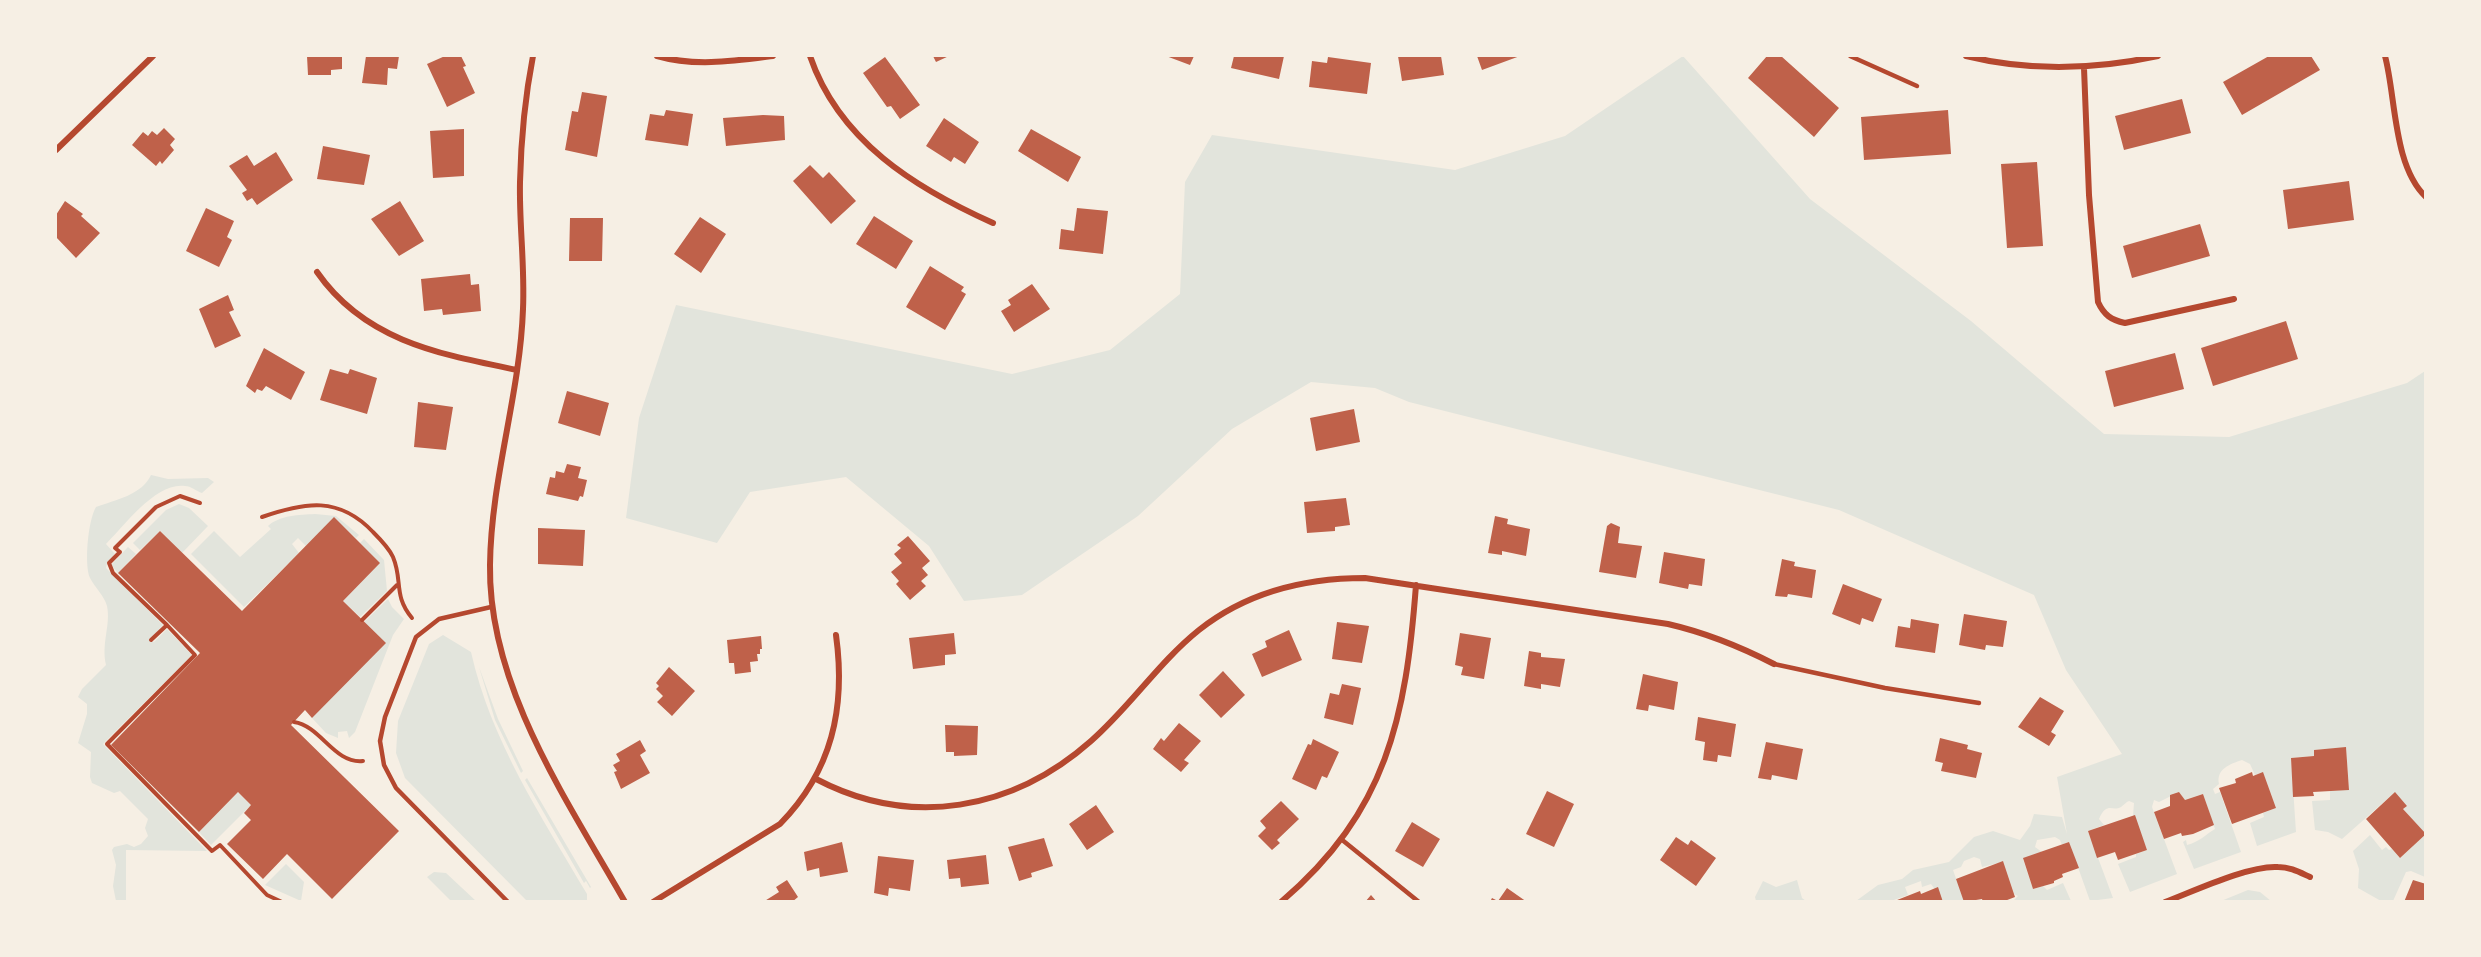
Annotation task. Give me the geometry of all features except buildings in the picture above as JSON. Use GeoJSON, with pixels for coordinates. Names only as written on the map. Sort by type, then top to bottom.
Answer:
{"type":"FeatureCollection","features":[{"type":"Feature","properties":{"kind":"street"},"geometry":{"type":"LineString","coordinates":[[56,150],[153,56]]}},
{"type":"Feature","properties":{"kind":"street"},"geometry":{"type":"LineString","coordinates":[[533,56],[523,127],[520,184],[524,241],[523,310],[517,370],[494,511],[489,564],[491,607],[507,673],[522,710],[558,783],[625,902]]}},
{"type":"Feature","properties":{"kind":"street"},"geometry":{"type":"LineString","coordinates":[[657,56],[706,62],[728,62],[773,56]]}},
{"type":"Feature","properties":{"kind":"street"},"geometry":{"type":"LineString","coordinates":[[810,56],[827,94],[863,141],[917,184],[993,223]]}},
{"type":"Feature","properties":{"kind":"street"},"geometry":{"type":"LineString","coordinates":[[1966,56],[2046,69],[2084,68],[2158,56]]}},
{"type":"Feature","properties":{"kind":"street"},"geometry":{"type":"LineString","coordinates":[[2385,56],[2401,149],[2417,189],[2426,197]]}},
{"type":"Feature","properties":{"kind":"street"},"geometry":{"type":"LineString","coordinates":[[2084,68],[2089,195],[2098,302],[2103,312],[2114,321],[2125,323],[2234,299]]}},
{"type":"Feature","properties":{"kind":"street"},"geometry":{"type":"LineString","coordinates":[[317,272],[329,289],[352,312],[379,330],[456,357],[517,370]]}},
{"type":"Feature","properties":{"kind":"street"},"geometry":{"type":"LineString","coordinates":[[816,779],[853,795],[901,806],[954,805],[1001,796],[1029,785],[1056,770],[1092,740],[1131,701],[1174,652],[1200,629],[1235,606],[1292,584],[1332,578],[1365,578],[1668,624],[1706,633],[1743,646],[1774,664]]}},
{"type":"Feature","properties":{"kind":"street"},"geometry":{"type":"LineString","coordinates":[[1281,902],[1307,878],[1341,839],[1375,787],[1389,746],[1406,671],[1416,585]]}},
{"type":"Feature","properties":{"kind":"street"},"geometry":{"type":"LineString","coordinates":[[653,902],[780,824],[796,807],[816,779],[829,749],[836,717],[840,676],[836,635]]}},
{"type":"Feature","properties":{"kind":"street"},"geometry":{"type":"LineString","coordinates":[[2165,902],[2256,869],[2277,866],[2293,869],[2310,877]]}},
{"type":"Feature","properties":{"kind":"lane"},"geometry":{"type":"LineString","coordinates":[[1850,56],[1917,86]]}},
{"type":"Feature","properties":{"kind":"lane"},"geometry":{"type":"LineString","coordinates":[[491,607],[439,619],[416,637],[385,717],[380,741],[384,765],[396,788],[508,902]]}},
{"type":"Feature","properties":{"kind":"lane"},"geometry":{"type":"LineString","coordinates":[[1774,664],[1885,688],[1979,703]]}},
{"type":"Feature","properties":{"kind":"lane"},"geometry":{"type":"LineString","coordinates":[[1341,839],[1419,902]]}},
{"type":"Feature","properties":{"kind":"path"},"geometry":{"type":"LineString","coordinates":[[200,503],[180,496],[156,507],[115,548],[120,552],[109,563],[113,573],[195,654],[107,744],[212,851],[220,845],[267,896],[282,902]]}},
{"type":"Feature","properties":{"kind":"path"},"geometry":{"type":"LineString","coordinates":[[262,517],[302,506],[321,505],[340,507],[361,519],[392,556],[402,606],[412,618]]}},
{"type":"Feature","properties":{"kind":"path"},"geometry":{"type":"LineString","coordinates":[[362,620],[397,585]]}},
{"type":"Feature","properties":{"kind":"path"},"geometry":{"type":"LineString","coordinates":[[151,640],[167,626]]}},
{"type":"Feature","properties":{"kind":"path"},"geometry":{"type":"LineString","coordinates":[[294,722],[305,725],[343,757],[353,761],[363,761]]}},
{"type":"Feature","properties":{"kind":"shaded area"},"geometry":{"type":"Polygon","coordinates":[[[1683,56],[1810,199],[1971,321],[2104,434],[2229,437],[2407,383],[2425,371],[2425,834],[2403,809],[2407,806],[2394,793],[2342,839],[2328,832],[2315,830],[2312,801],[2330,800],[2330,791],[2349,789],[2346,748],[2314,750],[2314,756],[2291,758],[2296,832],[2257,846],[2250,823],[2264,817],[2263,813],[2276,808],[2263,773],[2255,775],[2250,764],[2242,760],[2229,765],[2222,771],[2219,784],[2213,789],[2215,794],[2220,792],[2241,852],[2194,869],[2183,842],[2186,840],[2187,845],[2191,844],[2215,829],[2203,794],[2185,800],[2179,792],[2159,802],[2154,800],[2152,807],[2177,874],[2130,892],[2118,864],[2147,850],[2133,816],[2134,803],[2129,801],[2121,807],[2105,810],[2099,819],[2104,825],[2088,831],[2113,898],[2090,901],[2069,842],[2062,845],[2055,837],[2037,840],[2035,847],[2042,852],[2023,859],[2033,889],[2043,886],[2047,890],[2063,883],[2071,901],[2013,901],[2018,896],[2014,894],[2003,862],[1982,867],[1980,859],[1974,857],[1964,861],[1961,867],[1953,870],[1964,901],[1943,901],[1931,884],[1922,887],[1921,881],[1905,887],[1908,895],[1891,901],[1856,901],[1878,885],[1902,879],[1913,870],[1949,862],[1974,837],[1993,831],[2020,840],[2030,826],[2034,814],[2062,817],[2067,834],[2057,777],[2122,754],[2066,670],[2034,595],[1839,510],[1409,402],[1375,388],[1311,382],[1232,429],[1138,516],[1022,595],[964,601],[929,546],[846,477],[750,492],[717,543],[626,518],[639,418],[676,305],[1012,374],[1110,350],[1180,294],[1185,182],[1212,135],[1455,170],[1565,136],[1683,56]]]}},
{"type":"Feature","properties":{"kind":"shaded area"},"geometry":{"type":"Polygon","coordinates":[[[151,475],[168,479],[208,478],[214,482],[202,493],[187,486],[174,487],[152,498],[106,544],[115,554],[107,563],[106,568],[163,625],[150,640],[154,642],[167,629],[192,655],[103,744],[207,851],[126,850],[126,901],[116,901],[113,886],[116,865],[112,850],[114,847],[127,844],[134,847],[141,844],[148,836],[145,828],[148,819],[120,791],[114,793],[92,783],[90,777],[91,752],[78,743],[87,714],[87,704],[78,697],[82,689],[106,665],[107,606],[88,572],[88,542],[96,507],[135,492],[147,482],[151,475]]]}},
{"type":"Feature","properties":{"kind":"shaded area"},"geometry":{"type":"Polygon","coordinates":[[[179,504],[189,508],[208,526],[182,553],[160,531],[140,550],[133,543],[166,510],[179,504]]]}},
{"type":"Feature","properties":{"kind":"shaded area"},"geometry":{"type":"Polygon","coordinates":[[[315,514],[336,516],[359,535],[356,538],[334,518],[306,546],[298,538],[292,544],[299,553],[244,607],[191,554],[214,531],[240,557],[271,529],[268,526],[273,522],[290,516],[315,514]]]}},
{"type":"Feature","properties":{"kind":"shaded area"},"geometry":{"type":"Polygon","coordinates":[[[364,539],[384,560],[387,591],[360,617],[343,601],[380,563],[360,543],[364,539]]]}},
{"type":"Feature","properties":{"kind":"shaded area"},"geometry":{"type":"Polygon","coordinates":[[[128,547],[136,554],[118,573],[111,565],[128,547]]]}},
{"type":"Feature","properties":{"kind":"shaded area"},"geometry":{"type":"Polygon","coordinates":[[[388,599],[392,607],[404,619],[393,635],[355,732],[349,738],[347,731],[338,732],[338,738],[326,733],[312,718],[364,622],[388,599]]]}},
{"type":"Feature","properties":{"kind":"shaded area"},"geometry":{"type":"Polygon","coordinates":[[[443,635],[471,652],[480,685],[504,747],[535,807],[587,894],[587,901],[527,901],[405,778],[396,753],[398,721],[429,644],[443,635]]]}},
{"type":"Feature","properties":{"kind":"shaded area"},"geometry":{"type":"Polygon","coordinates":[[[479,667],[498,719],[523,771],[521,773],[495,720],[479,667]]]}},
{"type":"Feature","properties":{"kind":"shaded area"},"geometry":{"type":"Polygon","coordinates":[[[527,778],[591,887],[590,888],[586,881],[584,883],[525,780],[527,778]]]}},
{"type":"Feature","properties":{"kind":"shaded area"},"geometry":{"type":"Polygon","coordinates":[[[238,792],[251,805],[211,845],[199,832],[238,792]]]}},
{"type":"Feature","properties":{"kind":"shaded area"},"geometry":{"type":"Polygon","coordinates":[[[2370,835],[2382,850],[2386,847],[2389,850],[2392,849],[2400,858],[2425,835],[2425,877],[2411,871],[2406,872],[2393,901],[2381,901],[2358,888],[2359,869],[2353,851],[2370,835]]]}},
{"type":"Feature","properties":{"kind":"shaded area"},"geometry":{"type":"Polygon","coordinates":[[[286,864],[304,882],[301,901],[265,885],[286,864]]]}},
{"type":"Feature","properties":{"kind":"shaded area"},"geometry":{"type":"Polygon","coordinates":[[[434,872],[446,873],[476,901],[451,901],[427,877],[434,872]]]}},
{"type":"Feature","properties":{"kind":"shaded area"},"geometry":{"type":"Polygon","coordinates":[[[1797,880],[1802,898],[1806,901],[1756,901],[1755,897],[1763,881],[1776,887],[1797,880]]]}},
{"type":"Feature","properties":{"kind":"shaded area"},"geometry":{"type":"Polygon","coordinates":[[[2248,890],[2260,892],[2271,901],[2221,901],[2248,890]]]}}]}
